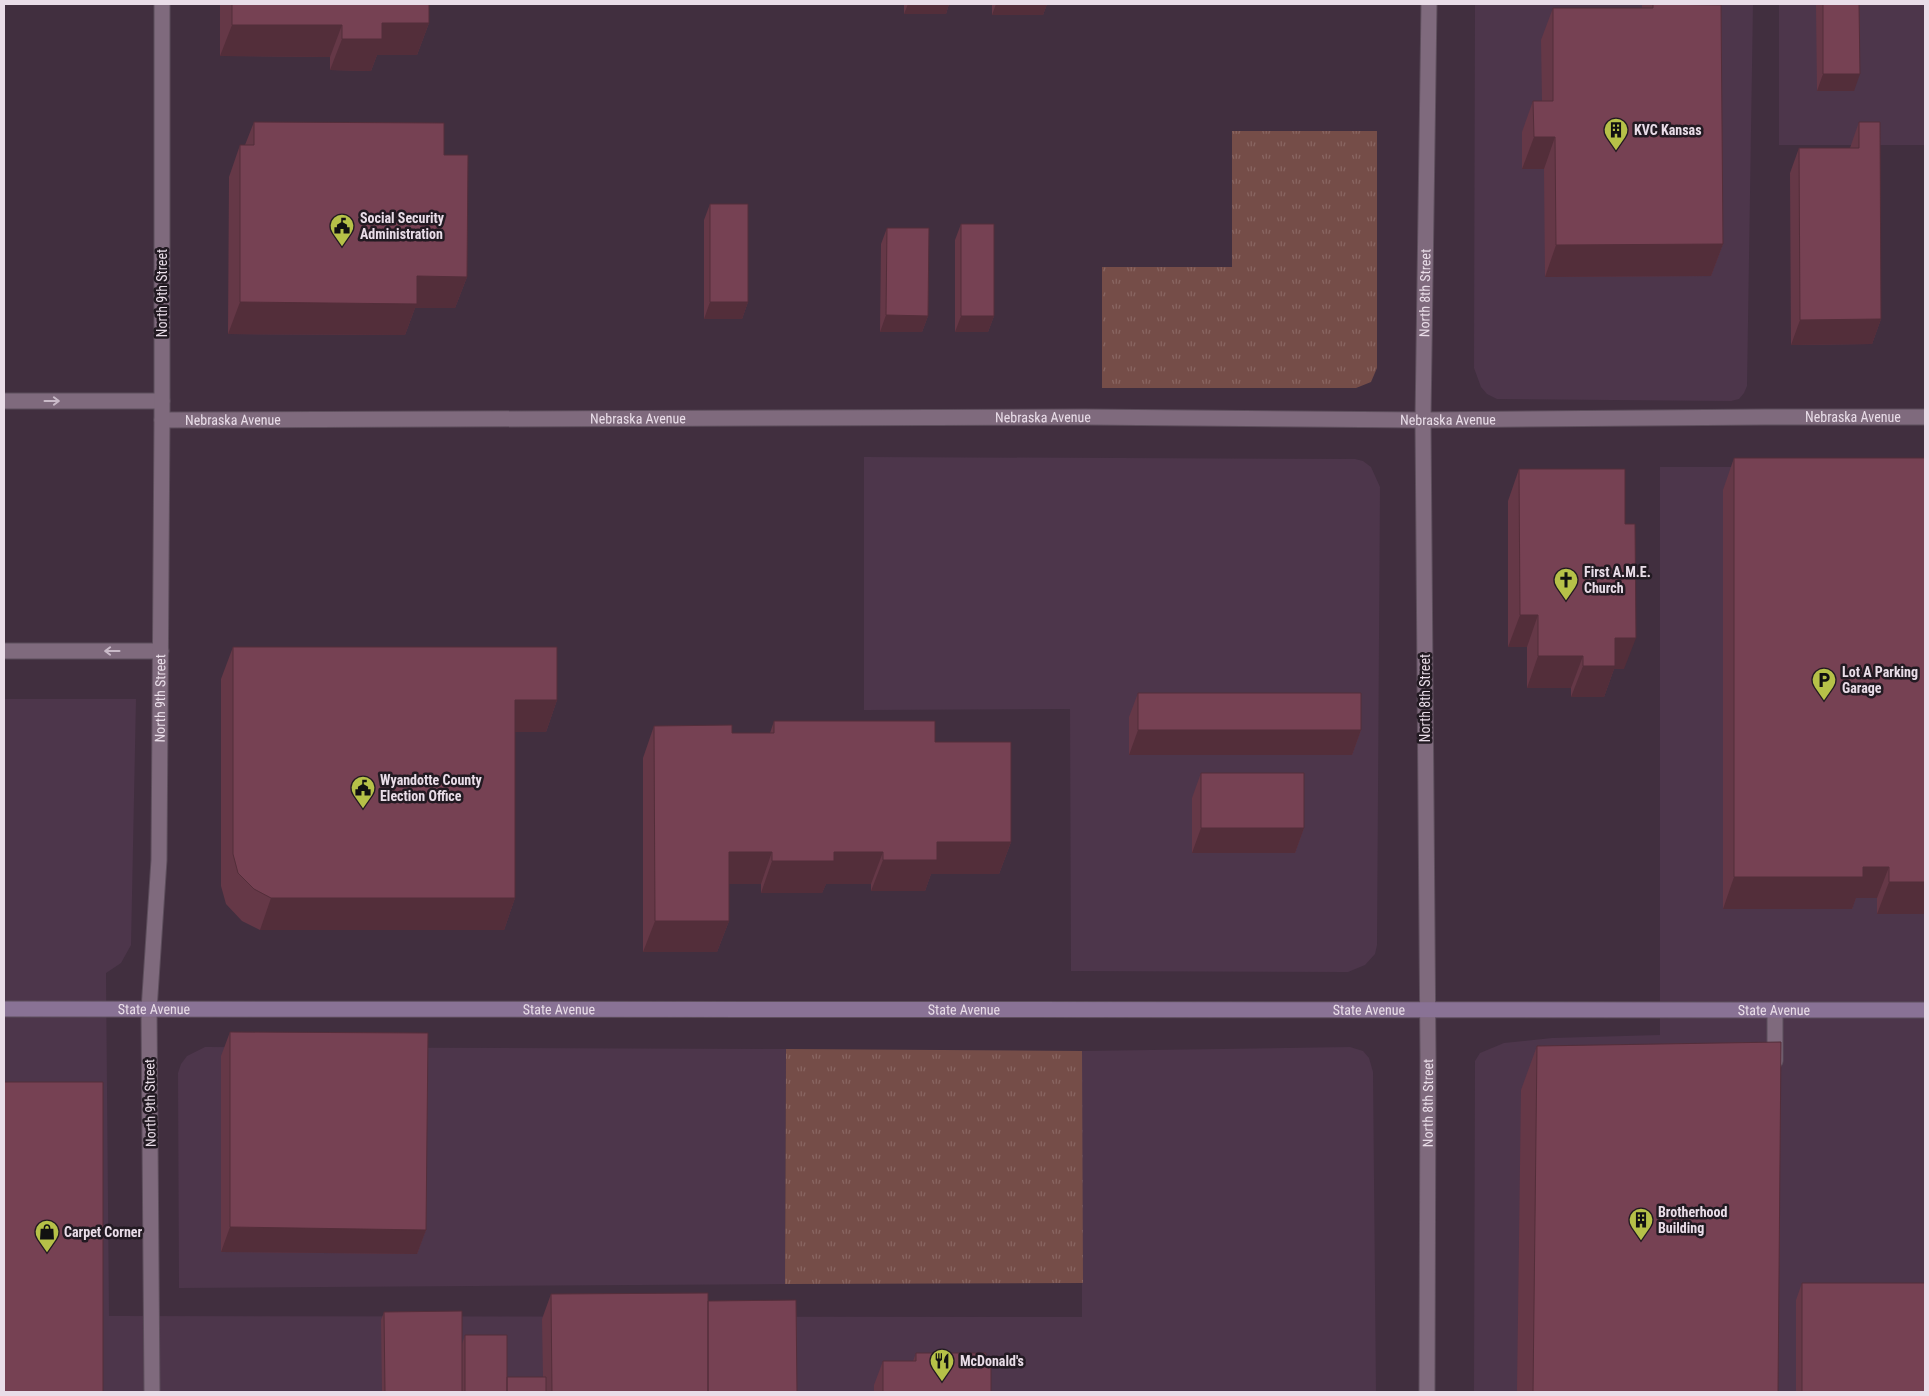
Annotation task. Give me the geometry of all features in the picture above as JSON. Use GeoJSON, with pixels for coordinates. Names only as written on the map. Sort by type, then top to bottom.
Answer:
{"type":"FeatureCollection","features":[{"type":"Feature","properties":{"kind":"main road","name":"State Avenue"},"geometry":{"type":"LineString","coordinates":[[4,1009],[1925,1010]]}},
{"type":"Feature","properties":{"kind":"street","name":"North 9th Street"},"geometry":{"type":"LineString","coordinates":[[152,1392],[149,1010],[159,860],[162,4]]}},
{"type":"Feature","properties":{"kind":"street","name":"North 8th Street"},"geometry":{"type":"LineString","coordinates":[[1427,1392],[1427,1011],[1423,420],[1429,4]]}},
{"type":"Feature","properties":{"kind":"street"},"geometry":{"type":"LineString","coordinates":[[4,401],[162,401]]}},
{"type":"Feature","properties":{"kind":"street","name":"Nebraska Avenue"},"geometry":{"type":"LineString","coordinates":[[162,420],[1225,417],[1423,420],[1765,417],[1925,418]]}},
{"type":"Feature","properties":{"kind":"street"},"geometry":{"type":"LineString","coordinates":[[4,650],[161,651]]}},
{"type":"Feature","properties":{"kind":"street"},"geometry":{"type":"LineString","coordinates":[[1774,1074],[1775,1010]]}},
{"type":"Feature","properties":{"kind":"shaded area"},"geometry":{"type":"Polygon","coordinates":[[[1475,4],[1753,4],[1747,386],[1739,399],[1731,401],[1497,399],[1487,394],[1481,387],[1474,368],[1475,4]]]}},
{"type":"Feature","properties":{"kind":"shaded area"},"geometry":{"type":"Polygon","coordinates":[[[1779,4],[1925,4],[1925,145],[1779,145],[1779,4]]]}},
{"type":"Feature","properties":{"kind":"shaded area"},"geometry":{"type":"Polygon","coordinates":[[[864,457],[1355,459],[1363,461],[1371,467],[1380,487],[1377,945],[1375,954],[1365,965],[1348,972],[1071,971],[1070,709],[864,710],[864,457]]]}},
{"type":"Feature","properties":{"kind":"shaded area"},"geometry":{"type":"Polygon","coordinates":[[[1660,467],[1925,467],[1925,1392],[1474,1392],[1475,1061],[1480,1053],[1504,1043],[1552,1038],[1660,1035],[1660,467]]]}},
{"type":"Feature","properties":{"kind":"shaded area"},"geometry":{"type":"Polygon","coordinates":[[[4,699],[136,699],[131,945],[121,963],[106,973],[109,1316],[1082,1317],[1082,1051],[1350,1047],[1363,1051],[1369,1058],[1373,1072],[1376,1392],[4,1392],[4,699]]]}},
{"type":"Feature","properties":{"kind":"shaded area"},"geometry":{"type":"Polygon","coordinates":[[[205,1047],[786,1049],[785,1284],[179,1288],[178,1073],[181,1064],[187,1056],[205,1047]]]}},
{"type":"Feature","properties":{"kind":"green space"},"geometry":{"type":"Polygon","coordinates":[[[1232,131],[1377,131],[1377,368],[1371,382],[1356,388],[1102,388],[1102,267],[1232,267],[1232,131]]]}},
{"type":"Feature","properties":{"kind":"green space"},"geometry":{"type":"Polygon","coordinates":[[[786,1049],[1082,1051],[1083,1283],[785,1284],[786,1049]]]}},
{"type":"Feature","properties":{"kind":"building"},"geometry":{"type":"Polygon","coordinates":[[[232,4],[429,4],[429,23],[382,23],[382,39],[342,39],[342,25],[232,25],[232,4]]]}},
{"type":"Feature","properties":{"kind":"building","name":"KVC Kansas"},"geometry":{"type":"Polygon","coordinates":[[[1653,4],[1721,5],[1723,244],[1556,245],[1555,137],[1534,137],[1533,101],[1553,101],[1553,8],[1653,8],[1653,4]]]}},
{"type":"Feature","properties":{"kind":"building"},"geometry":{"type":"Polygon","coordinates":[[[1823,4],[1859,4],[1860,74],[1823,74],[1823,4]]]}},
{"type":"Feature","properties":{"kind":"building","name":"Social Security Administration"},"geometry":{"type":"Polygon","coordinates":[[[254,122],[444,123],[444,155],[468,155],[467,277],[417,276],[417,304],[240,302],[240,145],[254,145],[254,122]]]}},
{"type":"Feature","properties":{"kind":"building"},"geometry":{"type":"Polygon","coordinates":[[[1859,122],[1880,122],[1881,319],[1800,320],[1799,148],[1859,148],[1859,122]]]}},
{"type":"Feature","properties":{"kind":"building"},"geometry":{"type":"Polygon","coordinates":[[[710,204],[748,204],[748,302],[710,302],[710,204]]]}},
{"type":"Feature","properties":{"kind":"building"},"geometry":{"type":"Polygon","coordinates":[[[961,224],[994,224],[994,316],[961,316],[961,224]]]}},
{"type":"Feature","properties":{"kind":"building"},"geometry":{"type":"Polygon","coordinates":[[[887,228],[929,228],[928,316],[886,315],[887,228]]]}},
{"type":"Feature","properties":{"kind":"building","name":"Lot A Parking Garage"},"geometry":{"type":"Polygon","coordinates":[[[1734,458],[1925,458],[1925,882],[1889,882],[1889,867],[1863,867],[1863,877],[1734,877],[1734,458]]]}},
{"type":"Feature","properties":{"kind":"building","name":"First A.M.E. Church"},"geometry":{"type":"Polygon","coordinates":[[[1519,469],[1625,469],[1625,524],[1635,524],[1636,638],[1615,638],[1615,666],[1583,666],[1583,656],[1538,656],[1538,615],[1520,615],[1519,469]]]}},
{"type":"Feature","properties":{"kind":"building","name":"Wyandotte County Election Office"},"geometry":{"type":"Polygon","coordinates":[[[233,647],[557,647],[557,700],[515,700],[515,898],[271,898],[254,889],[238,873],[233,854],[233,647]]]}},
{"type":"Feature","properties":{"kind":"building"},"geometry":{"type":"Polygon","coordinates":[[[1138,693],[1361,693],[1361,730],[1138,730],[1138,693]]]}},
{"type":"Feature","properties":{"kind":"building"},"geometry":{"type":"Polygon","coordinates":[[[774,721],[935,721],[935,742],[1011,742],[1011,842],[937,842],[937,860],[883,860],[883,852],[834,852],[834,861],[772,861],[772,852],[729,852],[729,921],[655,921],[654,726],[732,725],[732,733],[774,733],[774,721]]]}},
{"type":"Feature","properties":{"kind":"building"},"geometry":{"type":"Polygon","coordinates":[[[1201,773],[1304,773],[1304,828],[1201,828],[1201,773]]]}},
{"type":"Feature","properties":{"kind":"building"},"geometry":{"type":"Polygon","coordinates":[[[230,1032],[428,1033],[426,1230],[230,1227],[230,1032]]]}},
{"type":"Feature","properties":{"kind":"building","name":"Brotherhood Building"},"geometry":{"type":"Polygon","coordinates":[[[1781,1042],[1778,1392],[1533,1392],[1537,1046],[1781,1042]]]}},
{"type":"Feature","properties":{"kind":"building","name":"Carpet Corner"},"geometry":{"type":"Polygon","coordinates":[[[4,1082],[103,1082],[103,1392],[4,1392],[4,1082]]]}},
{"type":"Feature","properties":{"kind":"building"},"geometry":{"type":"Polygon","coordinates":[[[1802,1283],[1925,1283],[1925,1392],[1802,1392],[1802,1283]]]}},
{"type":"Feature","properties":{"kind":"building"},"geometry":{"type":"Polygon","coordinates":[[[708,1293],[708,1392],[552,1392],[551,1294],[708,1293]]]}},
{"type":"Feature","properties":{"kind":"building"},"geometry":{"type":"Polygon","coordinates":[[[796,1300],[797,1392],[708,1392],[708,1301],[796,1300]]]}},
{"type":"Feature","properties":{"kind":"building"},"geometry":{"type":"Polygon","coordinates":[[[462,1311],[462,1392],[385,1392],[384,1312],[462,1311]]]}},
{"type":"Feature","properties":{"kind":"building"},"geometry":{"type":"Polygon","coordinates":[[[465,1335],[507,1335],[507,1392],[465,1392],[465,1335]]]}},
{"type":"Feature","properties":{"kind":"building"},"geometry":{"type":"Polygon","coordinates":[[[916,1353],[986,1353],[986,1364],[991,1364],[991,1392],[883,1392],[883,1361],[916,1361],[916,1353]]]}},
{"type":"Feature","properties":{"kind":"building"},"geometry":{"type":"Polygon","coordinates":[[[507,1377],[546,1377],[546,1392],[507,1392],[507,1377]]]}},
{"type":"Feature","properties":{"kind":"place","name":"KVC Kansas"},"geometry":{"type":"Point","coordinates":[1616,151]}},
{"type":"Feature","properties":{"kind":"place","name":"Social Security Administration"},"geometry":{"type":"Point","coordinates":[342,247]}},
{"type":"Feature","properties":{"kind":"place","name":"First A.M.E. Church"},"geometry":{"type":"Point","coordinates":[1566,601]}},
{"type":"Feature","properties":{"kind":"place","name":"Lot A Parking Garage"},"geometry":{"type":"Point","coordinates":[1824,701]}},
{"type":"Feature","properties":{"kind":"place","name":"Wyandotte County Election Office"},"geometry":{"type":"Point","coordinates":[363,809]}},
{"type":"Feature","properties":{"kind":"place","name":"Brotherhood Building"},"geometry":{"type":"Point","coordinates":[1641,1241]}},
{"type":"Feature","properties":{"kind":"place","name":"Carpet Corner"},"geometry":{"type":"Point","coordinates":[47,1253]}},
{"type":"Feature","properties":{"kind":"place","name":"McDonald's"},"geometry":{"type":"Point","coordinates":[942,1382]}}]}
